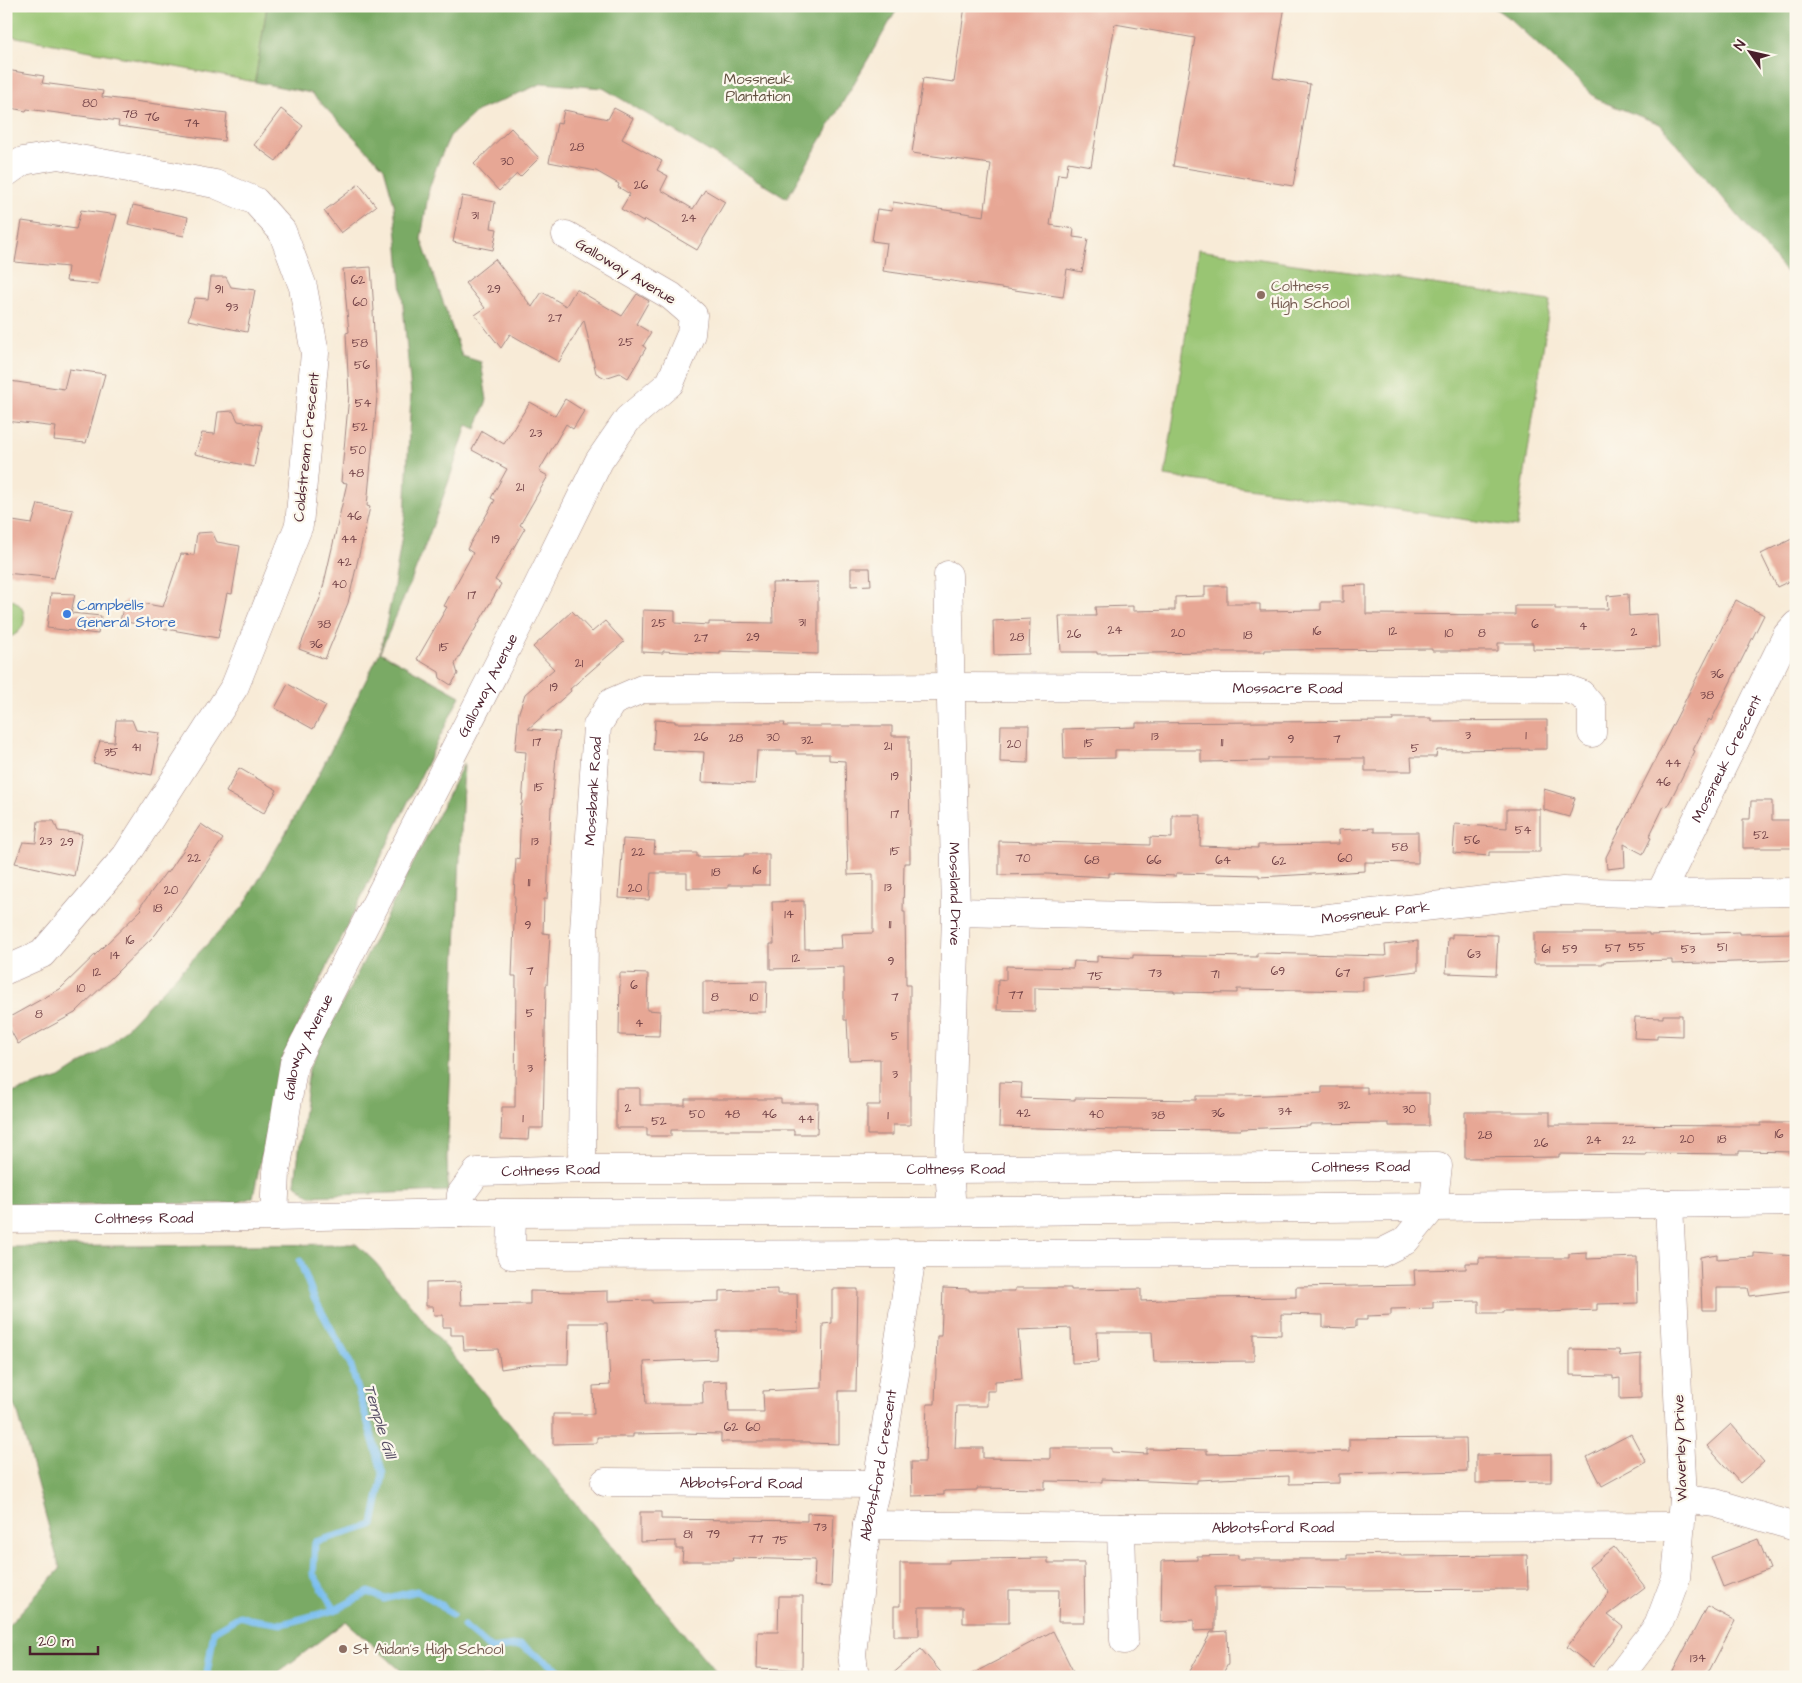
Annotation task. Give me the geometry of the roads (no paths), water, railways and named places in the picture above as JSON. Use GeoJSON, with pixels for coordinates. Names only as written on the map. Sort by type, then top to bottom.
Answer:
{"type":"FeatureCollection","features":[{"type":"Feature","properties":{"kind":"street","name":"Coldstream Crescent"},"geometry":{"type":"LineString","coordinates":[[6,970],[42,954],[126,856],[235,686],[299,525],[315,353],[303,287],[282,232],[255,201],[215,184],[58,155],[14,167]]}},
{"type":"Feature","properties":{"kind":"street","name":"Galloway Avenue"},"geometry":{"type":"LineString","coordinates":[[274,1217],[276,1172],[294,1063],[524,614],[598,461],[628,419],[670,383],[691,334],[693,315],[671,296],[566,235]]}},
{"type":"Feature","properties":{"kind":"street","name":"Mossland Drive"},"geometry":{"type":"LineString","coordinates":[[948,575],[956,912],[949,1169],[952,1211]]}},
{"type":"Feature","properties":{"kind":"street","name":"Mossneuk Crescent"},"geometry":{"type":"LineString","coordinates":[[1660,894],[1787,635],[1796,625]]}},
{"type":"Feature","properties":{"kind":"street","name":"Mossacre Road"},"geometry":{"type":"LineString","coordinates":[[951,687],[1567,689],[1581,694],[1592,707],[1592,733]]}},
{"type":"Feature","properties":{"kind":"street","name":"Mossbank Road"},"geometry":{"type":"LineString","coordinates":[[582,1169],[584,931],[597,726],[612,702],[642,689],[951,687]]}},
{"type":"Feature","properties":{"kind":"street","name":"Mossneuk Park"},"geometry":{"type":"LineString","coordinates":[[956,912],[1311,920],[1563,891],[1660,894],[1796,892]]}},
{"type":"Feature","properties":{"kind":"street","name":"Coltness Road"},"geometry":{"type":"LineString","coordinates":[[460,1213],[461,1194],[477,1172],[582,1169],[1438,1166],[1433,1207]]}},
{"type":"Feature","properties":{"kind":"street","name":"Coltness Road"},"geometry":{"type":"LineString","coordinates":[[6,1219],[274,1217],[460,1213],[952,1211],[1796,1202]]}},
{"type":"Feature","properties":{"kind":"street","name":"Waverley Drive"},"geometry":{"type":"LineString","coordinates":[[1619,1677],[1658,1626],[1676,1578],[1683,1499],[1669,1204]]}},
{"type":"Feature","properties":{"kind":"street"},"geometry":{"type":"LineString","coordinates":[[512,1214],[511,1255],[1381,1253],[1404,1241],[1433,1207]]}},
{"type":"Feature","properties":{"kind":"street","name":"Abbotsford Crescent"},"geometry":{"type":"LineString","coordinates":[[855,1677],[852,1654],[867,1525],[876,1484],[912,1255]]}},
{"type":"Feature","properties":{"kind":"street","name":"Abbotsford Road"},"geometry":{"type":"LineString","coordinates":[[605,1482],[876,1484]]}},
{"type":"Feature","properties":{"kind":"street"},"geometry":{"type":"LineString","coordinates":[[1683,1499],[1715,1503],[1796,1527]]}},
{"type":"Feature","properties":{"kind":"street","name":"Abbotsford Road"},"geometry":{"type":"LineString","coordinates":[[867,1525],[1121,1528],[1680,1526]]}},
{"type":"Feature","properties":{"kind":"street"},"geometry":{"type":"LineString","coordinates":[[1121,1528],[1124,1640]]}},
{"type":"Feature","properties":{"kind":"waterway","name":"Temple Gill"},"geometry":{"type":"LineString","coordinates":[[300,1261],[314,1298],[350,1363],[383,1474],[373,1525],[315,1542],[313,1574],[335,1610]]}},
{"type":"Feature","properties":{"kind":"waterway","name":"Temple Gill"},"geometry":{"type":"LineString","coordinates":[[208,1677],[207,1673],[214,1631],[240,1616],[282,1624],[335,1610],[369,1592],[384,1599],[417,1591],[437,1602],[452,1615]]}},
{"type":"Feature","properties":{"kind":"waterway","name":"Temple Gill"},"geometry":{"type":"LineString","coordinates":[[464,1626],[491,1649],[521,1645],[569,1677]]}},
{"type":"Feature","properties":{"kind":"place","name":"Coltness High School"},"geometry":{"type":"Point","coordinates":[1261,295]}},
{"type":"Feature","properties":{"kind":"place","name":"Campbells General Store"},"geometry":{"type":"Point","coordinates":[67,614]}},
{"type":"Feature","properties":{"kind":"place","name":"St Aidan's High School"},"geometry":{"type":"Point","coordinates":[343,1649]}},
{"type":"Feature","properties":{"kind":"park label","name":"Mossneuk Plantation"},"geometry":{"type":"Point","coordinates":[758,88]}}]}
